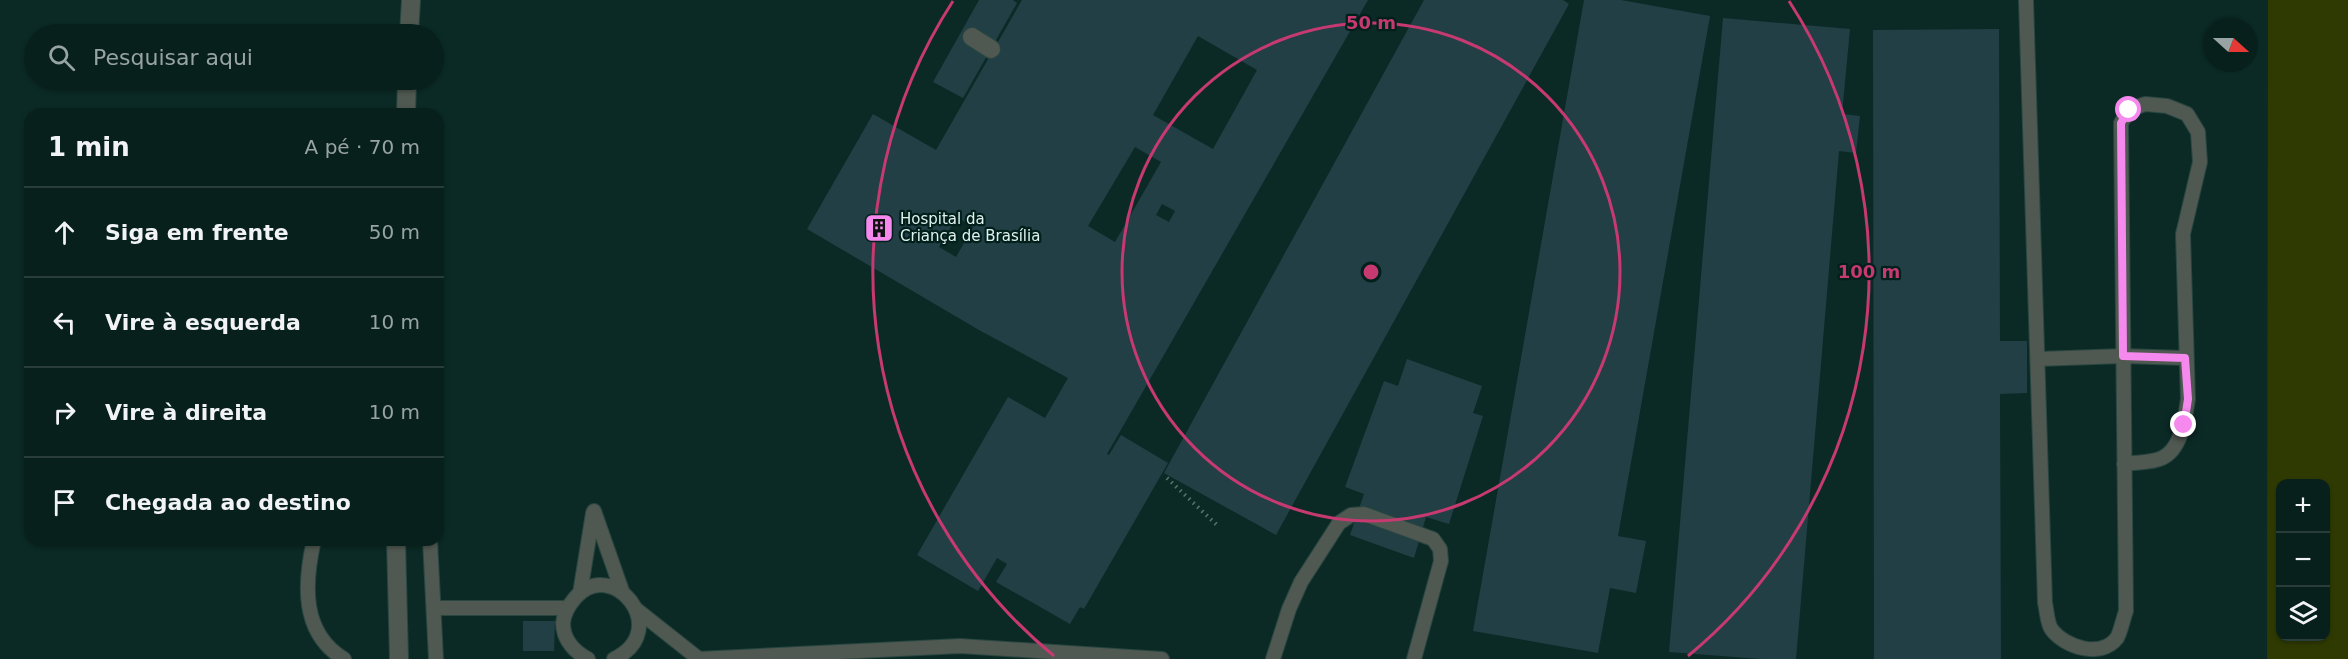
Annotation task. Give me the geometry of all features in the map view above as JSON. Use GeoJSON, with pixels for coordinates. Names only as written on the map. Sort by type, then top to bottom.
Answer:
{"type":"FeatureCollection","features":[{"type":"Feature","properties":{"kind":"street"},"geometry":{"type":"LineString","coordinates":[[410,24],[411,0]]}},
{"type":"Feature","properties":{"kind":"street"},"geometry":{"type":"LineString","coordinates":[[972,37],[991,49]]}},
{"type":"Feature","properties":{"kind":"street"},"geometry":{"type":"LineString","coordinates":[[406,108],[407,90]]}},
{"type":"Feature","properties":{"kind":"street"},"geometry":{"type":"LineString","coordinates":[[396,546],[399,659]]}},
{"type":"Feature","properties":{"kind":"lane"},"geometry":{"type":"LineString","coordinates":[[2026,0],[2045,603],[2050,628],[2064,642],[2083,648],[2103,649],[2117,638],[2126,611],[2124,464],[2121,123],[2129,110],[2145,104],[2167,106],[2187,114],[2198,132],[2200,162],[2183,234],[2188,399],[2184,425],[2177,444],[2163,458],[2124,464]]}},
{"type":"Feature","properties":{"kind":"lane"},"geometry":{"type":"LineString","coordinates":[[2038,360],[2123,356],[2185,358]]}},
{"type":"Feature","properties":{"kind":"lane"},"geometry":{"type":"LineString","coordinates":[[580,593],[594,511],[622,591]]}},
{"type":"Feature","properties":{"kind":"lane"},"geometry":{"type":"LineString","coordinates":[[1273,659],[1289,609],[1301,582],[1339,523],[1351,515],[1364,514],[1433,539],[1440,549],[1441,561],[1414,659]]}},
{"type":"Feature","properties":{"kind":"lane"},"geometry":{"type":"LineString","coordinates":[[313,546],[307,592],[311,623],[330,650],[344,659]]}},
{"type":"Feature","properties":{"kind":"lane"},"geometry":{"type":"LineString","coordinates":[[430,546],[436,659]]}},
{"type":"Feature","properties":{"kind":"lane"},"geometry":{"type":"LineString","coordinates":[[588,659],[576,652],[567,639],[563,624],[567,608],[580,593],[593,586],[608,586],[622,591],[631,599],[637,610],[639,626],[635,642],[625,654],[614,659]]}},
{"type":"Feature","properties":{"kind":"lane"},"geometry":{"type":"LineString","coordinates":[[434,608],[567,608]]}},
{"type":"Feature","properties":{"kind":"lane"},"geometry":{"type":"LineString","coordinates":[[637,610],[698,659],[960,646],[1162,659]]}},
{"type":"Feature","properties":{"kind":"path"},"geometry":{"type":"LineString","coordinates":[[1167,478],[1219,527]]}},
{"type":"Feature","properties":{"kind":"green space"},"geometry":{"type":"Polygon","coordinates":[[[2268,0],[2348,0],[2348,659],[2267,659],[2268,0]]]}},
{"type":"Feature","properties":{"kind":"building"},"geometry":{"type":"Polygon","coordinates":[[[979,0],[1013,0],[1017,3],[963,98],[933,82],[979,0]]]}},
{"type":"Feature","properties":{"kind":"building","name":"Hospital da Criança de Brasília"},"geometry":{"type":"Polygon","coordinates":[[[1022,0],[1368,0],[1107,454],[1109,455],[1121,435],[1168,463],[1084,609],[1080,607],[1070,624],[996,582],[1007,564],[997,558],[978,591],[917,555],[1008,397],[1045,418],[1068,378],[979,330],[807,229],[873,114],[936,150],[1022,0]],[[1198,36],[1153,115],[1213,149],[1257,70],[1198,36]],[[1135,147],[1088,226],[1115,242],[1161,162],[1135,147]],[[1162,204],[1156,215],[1169,222],[1175,211],[1162,204]],[[957,217],[939,247],[956,257],[973,227],[957,217]]]}},
{"type":"Feature","properties":{"kind":"building"},"geometry":{"type":"Polygon","coordinates":[[[1424,0],[1563,0],[1569,4],[1276,535],[1164,473],[1424,0]]]}},
{"type":"Feature","properties":{"kind":"building"},"geometry":{"type":"Polygon","coordinates":[[[1584,0],[1621,0],[1710,16],[1618,536],[1646,541],[1636,593],[1610,588],[1598,653],[1473,631],[1584,0]]]}},
{"type":"Feature","properties":{"kind":"building"},"geometry":{"type":"Polygon","coordinates":[[[1723,18],[1850,29],[1842,114],[1860,116],[1856,153],[1839,151],[1796,659],[1761,659],[1669,652],[1723,18]]]}},
{"type":"Feature","properties":{"kind":"building"},"geometry":{"type":"Polygon","coordinates":[[[1999,29],[2000,341],[2027,341],[2027,393],[2000,394],[2001,659],[1874,659],[1873,30],[1999,29]]]}},
{"type":"Feature","properties":{"kind":"building"},"geometry":{"type":"Polygon","coordinates":[[[1407,359],[1482,386],[1473,413],[1483,416],[1449,524],[1426,517],[1414,558],[1350,535],[1364,494],[1345,487],[1384,381],[1398,386],[1407,359]]]}},
{"type":"Feature","properties":{"kind":"building"},"geometry":{"type":"Polygon","coordinates":[[[523,621],[555,621],[554,651],[523,651],[523,621]]]}},
{"type":"Feature","properties":{"kind":"place","name":"Hospital da Criança de Brasília"},"geometry":{"type":"Point","coordinates":[879,228]}},
{"type":"Feature","properties":{"kind":"route"},"geometry":{"type":"LineString","coordinates":[[2129,110],[2121,123],[2123,356],[2185,358],[2188,399],[2184,425]]}}]}
